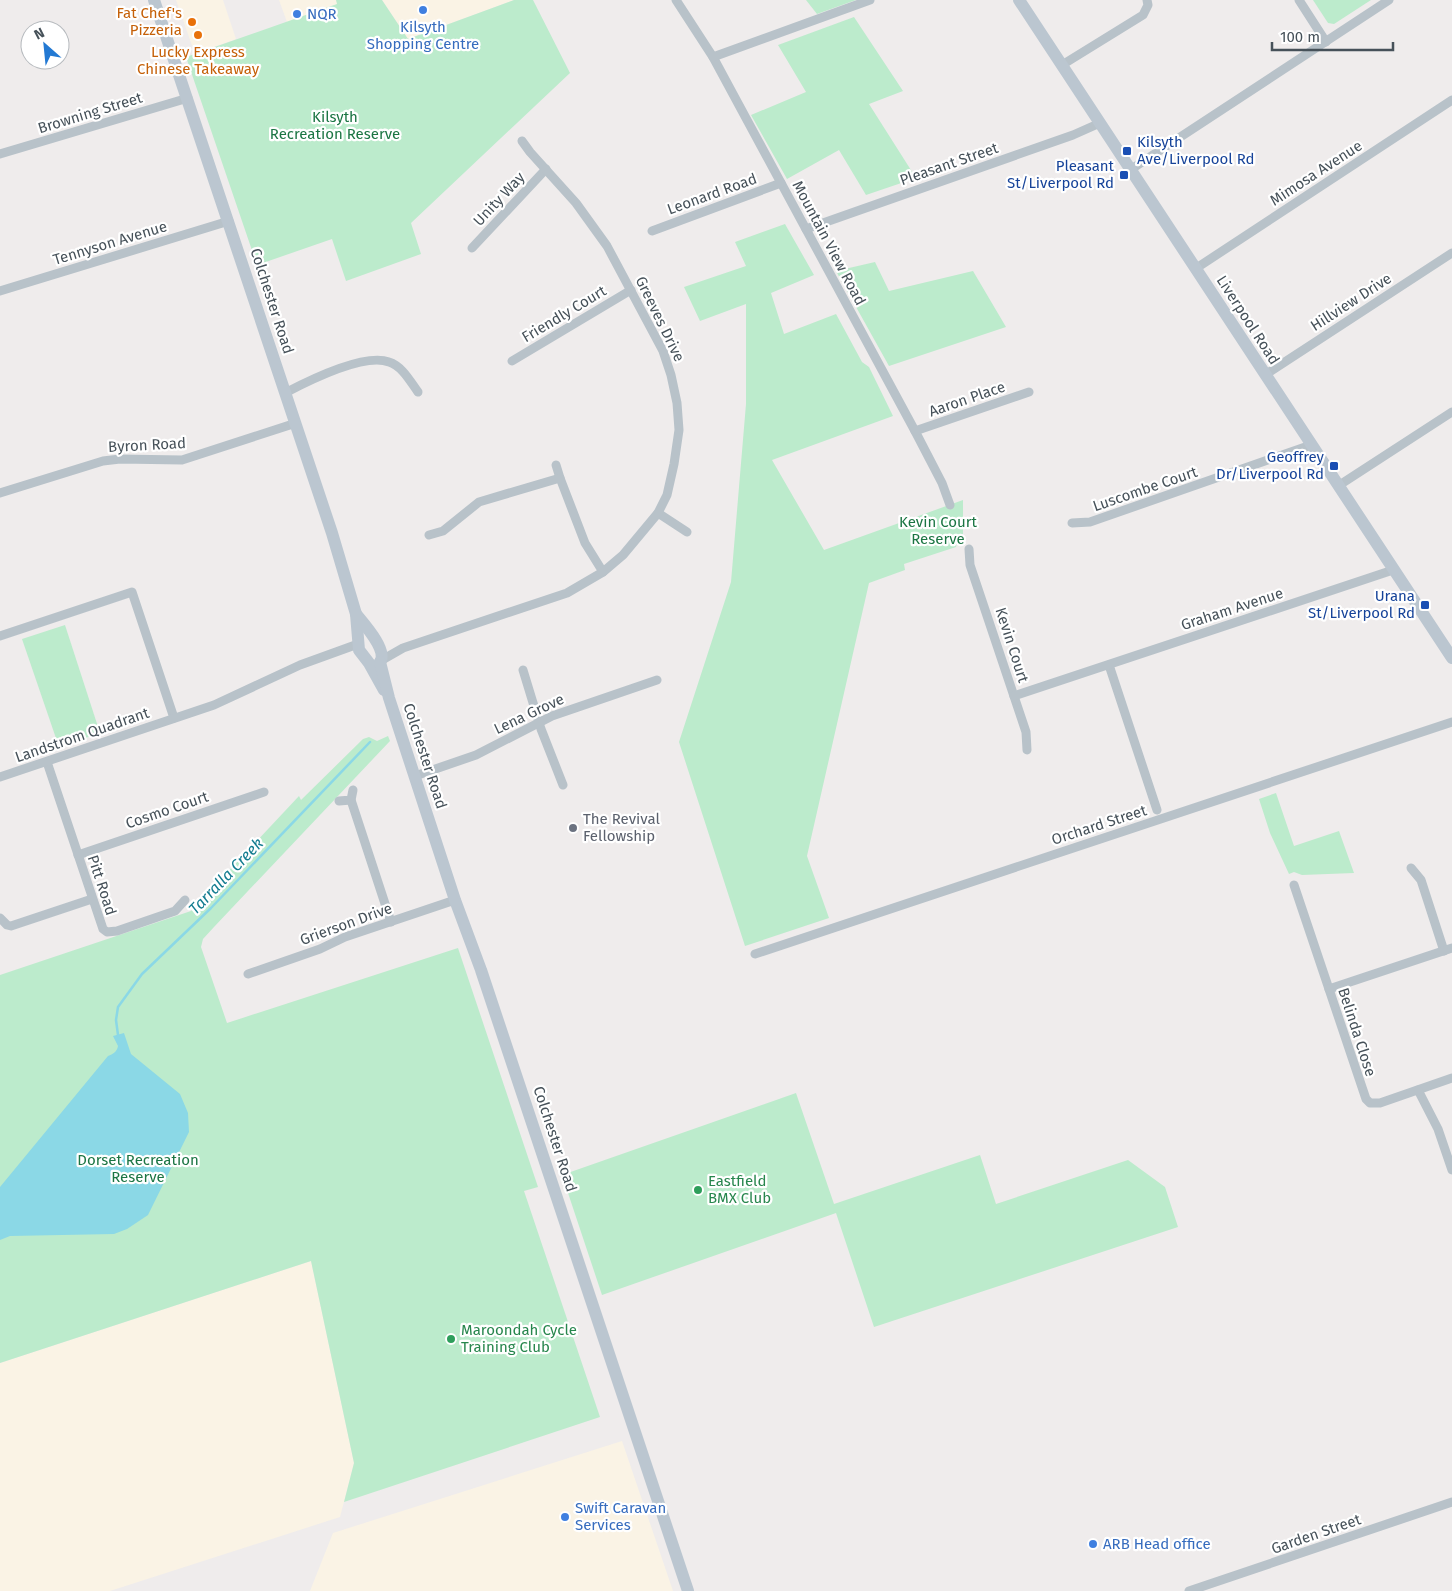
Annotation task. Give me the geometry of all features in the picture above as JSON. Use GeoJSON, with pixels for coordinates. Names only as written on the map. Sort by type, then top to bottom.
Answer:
{"type":"FeatureCollection","features":[{"type":"Feature","properties":{"kind":"main road","name":"Colchester Road"},"geometry":{"type":"LineString","coordinates":[[154,0],[296,423],[356,614],[369,629],[371,652],[389,698],[454,900],[481,970],[688,1591]]}},
{"type":"Feature","properties":{"kind":"main road","name":"Liverpool Road"},"geometry":{"type":"LineString","coordinates":[[1019,0],[1452,658]]}},
{"type":"Feature","properties":{"kind":"street","name":"Mountain View Road"},"geometry":{"type":"LineString","coordinates":[[676,0],[713,57],[915,431],[942,483],[950,504]]}},
{"type":"Feature","properties":{"kind":"street"},"geometry":{"type":"LineString","coordinates":[[713,57],[870,0]]}},
{"type":"Feature","properties":{"kind":"street"},"geometry":{"type":"LineString","coordinates":[[1062,65],[1143,15],[1148,5],[1147,0]]}},
{"type":"Feature","properties":{"kind":"street"},"geometry":{"type":"LineString","coordinates":[[1299,0],[1326,42]]}},
{"type":"Feature","properties":{"kind":"street"},"geometry":{"type":"LineString","coordinates":[[1130,170],[1389,0]]}},
{"type":"Feature","properties":{"kind":"street","name":"Browning Street"},"geometry":{"type":"LineString","coordinates":[[0,154],[188,98]]}},
{"type":"Feature","properties":{"kind":"street","name":"Mimosa Avenue"},"geometry":{"type":"LineString","coordinates":[[1196,269],[1452,100]]}},
{"type":"Feature","properties":{"kind":"street","name":"Pleasant Street"},"geometry":{"type":"LineString","coordinates":[[806,229],[1073,135],[1100,123]]}},
{"type":"Feature","properties":{"kind":"street","name":"Greeves Drive"},"geometry":{"type":"LineString","coordinates":[[371,652],[403,648],[568,593],[602,572],[623,555],[658,513],[667,494],[674,464],[678,430],[677,402],[663,351],[608,246],[576,203],[522,141]]}},
{"type":"Feature","properties":{"kind":"street","name":"Unity Way"},"geometry":{"type":"LineString","coordinates":[[472,248],[546,169]]}},
{"type":"Feature","properties":{"kind":"street","name":"Leonard Road"},"geometry":{"type":"LineString","coordinates":[[652,231],[781,183]]}},
{"type":"Feature","properties":{"kind":"street","name":"Tennyson Avenue"},"geometry":{"type":"LineString","coordinates":[[0,291],[229,221]]}},
{"type":"Feature","properties":{"kind":"street","name":"Hillview Drive"},"geometry":{"type":"LineString","coordinates":[[1264,375],[1452,253]]}},
{"type":"Feature","properties":{"kind":"street","name":"Friendly Court"},"geometry":{"type":"LineString","coordinates":[[512,361],[631,290]]}},
{"type":"Feature","properties":{"kind":"street"},"geometry":{"type":"LineString","coordinates":[[285,392],[318,376],[360,362],[376,360],[398,366],[418,392]]}},
{"type":"Feature","properties":{"kind":"street","name":"Aaron Place"},"geometry":{"type":"LineString","coordinates":[[915,431],[1029,392]]}},
{"type":"Feature","properties":{"kind":"street"},"geometry":{"type":"LineString","coordinates":[[1338,486],[1452,412]]}},
{"type":"Feature","properties":{"kind":"street","name":"Byron Road"},"geometry":{"type":"LineString","coordinates":[[0,493],[103,461],[120,459],[182,460],[296,423]]}},
{"type":"Feature","properties":{"kind":"street","name":"Luscombe Court"},"geometry":{"type":"LineString","coordinates":[[1072,523],[1090,522],[1311,445]]}},
{"type":"Feature","properties":{"kind":"street"},"geometry":{"type":"LineString","coordinates":[[556,466],[585,543],[602,572]]}},
{"type":"Feature","properties":{"kind":"street"},"geometry":{"type":"LineString","coordinates":[[429,535],[443,531],[479,502],[560,478]]}},
{"type":"Feature","properties":{"kind":"street"},"geometry":{"type":"LineString","coordinates":[[658,513],[687,532]]}},
{"type":"Feature","properties":{"kind":"street","name":"Kevin Court"},"geometry":{"type":"LineString","coordinates":[[970,549],[970,565],[1026,732],[1027,750]]}},
{"type":"Feature","properties":{"kind":"street","name":"Graham Avenue"},"geometry":{"type":"LineString","coordinates":[[1014,696],[1393,570]]}},
{"type":"Feature","properties":{"kind":"street","name":"Landstrom Quadrant"},"geometry":{"type":"LineString","coordinates":[[0,636],[132,592],[174,718]]}},
{"type":"Feature","properties":{"kind":"street","name":"Landstrom Quadrant"},"geometry":{"type":"LineString","coordinates":[[0,777],[214,705],[300,665],[339,652],[371,652]]}},
{"type":"Feature","properties":{"kind":"street"},"geometry":{"type":"LineString","coordinates":[[1108,665],[1157,810]]}},
{"type":"Feature","properties":{"kind":"street"},"geometry":{"type":"LineString","coordinates":[[522,670],[562,785]]}},
{"type":"Feature","properties":{"kind":"street","name":"Lena Grove"},"geometry":{"type":"LineString","coordinates":[[415,776],[476,755],[540,721],[657,680]]}},
{"type":"Feature","properties":{"kind":"street","name":"Orchard Street"},"geometry":{"type":"LineString","coordinates":[[755,954],[1452,722]]}},
{"type":"Feature","properties":{"kind":"street","name":"Pitt Road"},"geometry":{"type":"LineString","coordinates":[[47,762],[101,926],[107,932],[112,932],[175,911],[185,900]]}},
{"type":"Feature","properties":{"kind":"street"},"geometry":{"type":"LineString","coordinates":[[353,790],[351,800],[391,922]]}},
{"type":"Feature","properties":{"kind":"street","name":"Cosmo Court"},"geometry":{"type":"LineString","coordinates":[[78,854],[264,792]]}},
{"type":"Feature","properties":{"kind":"street"},"geometry":{"type":"LineString","coordinates":[[339,801],[351,800]]}},
{"type":"Feature","properties":{"kind":"street"},"geometry":{"type":"LineString","coordinates":[[1328,989],[1448,950],[1420,880],[1411,868]]}},
{"type":"Feature","properties":{"kind":"street","name":"Belinda Close"},"geometry":{"type":"LineString","coordinates":[[1294,886],[1366,1099],[1370,1103],[1380,1103],[1452,1078]]}},
{"type":"Feature","properties":{"kind":"street"},"geometry":{"type":"LineString","coordinates":[[0,918],[11,926],[92,899]]}},
{"type":"Feature","properties":{"kind":"street","name":"Grierson Drive"},"geometry":{"type":"LineString","coordinates":[[248,974],[320,949],[345,937],[454,900]]}},
{"type":"Feature","properties":{"kind":"street"},"geometry":{"type":"LineString","coordinates":[[1418,1090],[1438,1130],[1452,1170]]}},
{"type":"Feature","properties":{"kind":"street","name":"Garden Street"},"geometry":{"type":"LineString","coordinates":[[1189,1591],[1452,1502]]}},
{"type":"Feature","properties":{"kind":"shaded area"},"geometry":{"type":"Polygon","coordinates":[[[176,0],[223,0],[236,39],[195,54],[176,0]]]}},
{"type":"Feature","properties":{"kind":"shaded area","name":"Kilsyth Shopping Centre"},"geometry":{"type":"Polygon","coordinates":[[[279,0],[336,0],[338,4],[287,22],[279,0]]]}},
{"type":"Feature","properties":{"kind":"shaded area","name":"Kilsyth Shopping Centre"},"geometry":{"type":"Polygon","coordinates":[[[382,0],[514,0],[408,39],[382,0]]]}},
{"type":"Feature","properties":{"kind":"shaded area"},"geometry":{"type":"Polygon","coordinates":[[[311,1261],[354,1463],[340,1517],[110,1591],[0,1591],[0,1363],[311,1261]]]}},
{"type":"Feature","properties":{"kind":"shaded area","name":"Swift Caravan Services"},"geometry":{"type":"Polygon","coordinates":[[[622,1441],[673,1591],[310,1591],[333,1533],[622,1441]]]}},
{"type":"Feature","properties":{"kind":"green space","name":"Kilsyth Recreation Reserve"},"geometry":{"type":"Polygon","coordinates":[[[336,0],[382,0],[408,39],[514,0],[533,0],[570,73],[411,223],[421,254],[346,281],[332,239],[257,265],[186,57],[337,4],[336,0]]]}},
{"type":"Feature","properties":{"kind":"green space"},"geometry":{"type":"Polygon","coordinates":[[[806,0],[856,0],[817,14],[806,0]]]}},
{"type":"Feature","properties":{"kind":"green space"},"geometry":{"type":"Polygon","coordinates":[[[1313,0],[1371,0],[1334,24],[1328,23],[1313,0]]]}},
{"type":"Feature","properties":{"kind":"green space"},"geometry":{"type":"Polygon","coordinates":[[[854,17],[903,91],[869,104],[916,178],[866,195],[839,150],[787,179],[751,115],[806,92],[778,45],[854,17]]]}},
{"type":"Feature","properties":{"kind":"green space","name":"Kevin Court Reserve"},"geometry":{"type":"Polygon","coordinates":[[[785,224],[814,275],[771,293],[784,334],[836,314],[862,362],[869,367],[893,416],[772,460],[824,550],[963,500],[963,535],[958,537],[956,547],[904,564],[905,570],[869,583],[807,856],[829,918],[745,946],[679,742],[731,582],[746,404],[746,304],[700,321],[684,287],[746,266],[735,242],[785,224]]]}},
{"type":"Feature","properties":{"kind":"green space"},"geometry":{"type":"Polygon","coordinates":[[[875,262],[889,291],[973,271],[1006,327],[889,366],[836,271],[875,262]]]}},
{"type":"Feature","properties":{"kind":"green space"},"geometry":{"type":"Polygon","coordinates":[[[65,625],[100,733],[59,747],[22,639],[65,625]]]}},
{"type":"Feature","properties":{"kind":"green space","name":"Dorset Recreation Reserve"},"geometry":{"type":"Polygon","coordinates":[[[388,736],[390,741],[214,927],[203,939],[201,947],[227,1023],[458,948],[538,1187],[524,1191],[600,1417],[344,1502],[354,1463],[311,1261],[0,1363],[0,975],[191,911],[299,796],[301,800],[363,739],[369,737],[377,741],[388,736]]]}},
{"type":"Feature","properties":{"kind":"green space"},"geometry":{"type":"Polygon","coordinates":[[[1276,793],[1294,846],[1339,831],[1354,873],[1302,875],[1294,872],[1289,874],[1270,833],[1259,799],[1276,793]]]}},
{"type":"Feature","properties":{"kind":"green space"},"geometry":{"type":"Polygon","coordinates":[[[796,1093],[834,1204],[980,1155],[996,1204],[1128,1160],[1165,1187],[1178,1227],[874,1327],[836,1213],[602,1295],[562,1175],[796,1093]]]}},
{"type":"Feature","properties":{"kind":"water"},"geometry":{"type":"Polygon","coordinates":[[[124,1033],[131,1054],[180,1094],[188,1113],[189,1132],[148,1215],[127,1229],[114,1234],[10,1236],[0,1240],[0,1187],[108,1056],[116,1051],[118,1046],[113,1036],[124,1033]]]}},
{"type":"Feature","properties":{"kind":"waterway","name":"Tarralla Creek"},"geometry":{"type":"LineString","coordinates":[[118,1035],[116,1020],[118,1007],[142,974],[211,908],[370,742]]}},
{"type":"Feature","properties":{"kind":"place","name":"Kilsyth Shopping Centre"},"geometry":{"type":"Point","coordinates":[423,10]}},
{"type":"Feature","properties":{"kind":"place","name":"NQR"},"geometry":{"type":"Point","coordinates":[297,14]}},
{"type":"Feature","properties":{"kind":"place","name":"Fat Chef's Pizzeria"},"geometry":{"type":"Point","coordinates":[192,22]}},
{"type":"Feature","properties":{"kind":"place","name":"Lucky Express Chinese Takeaway"},"geometry":{"type":"Point","coordinates":[198,35]}},
{"type":"Feature","properties":{"kind":"place","name":"Kilsyth Ave/Liverpool Rd"},"geometry":{"type":"Point","coordinates":[1127,151]}},
{"type":"Feature","properties":{"kind":"place","name":"Pleasant St/Liverpool Rd"},"geometry":{"type":"Point","coordinates":[1124,175]}},
{"type":"Feature","properties":{"kind":"place","name":"Geoffrey Dr/Liverpool Rd"},"geometry":{"type":"Point","coordinates":[1334,466]}},
{"type":"Feature","properties":{"kind":"place","name":"Urana St/Liverpool Rd"},"geometry":{"type":"Point","coordinates":[1425,605]}},
{"type":"Feature","properties":{"kind":"place","name":"The Revival Fellowship"},"geometry":{"type":"Point","coordinates":[573,828]}},
{"type":"Feature","properties":{"kind":"place","name":"Eastfield BMX Club"},"geometry":{"type":"Point","coordinates":[698,1190]}},
{"type":"Feature","properties":{"kind":"place","name":"Maroondah Cycle Training Club"},"geometry":{"type":"Point","coordinates":[451,1339]}},
{"type":"Feature","properties":{"kind":"place","name":"Swift Caravan Services"},"geometry":{"type":"Point","coordinates":[565,1517]}},
{"type":"Feature","properties":{"kind":"place","name":"ARB Head office"},"geometry":{"type":"Point","coordinates":[1093,1544]}}]}
